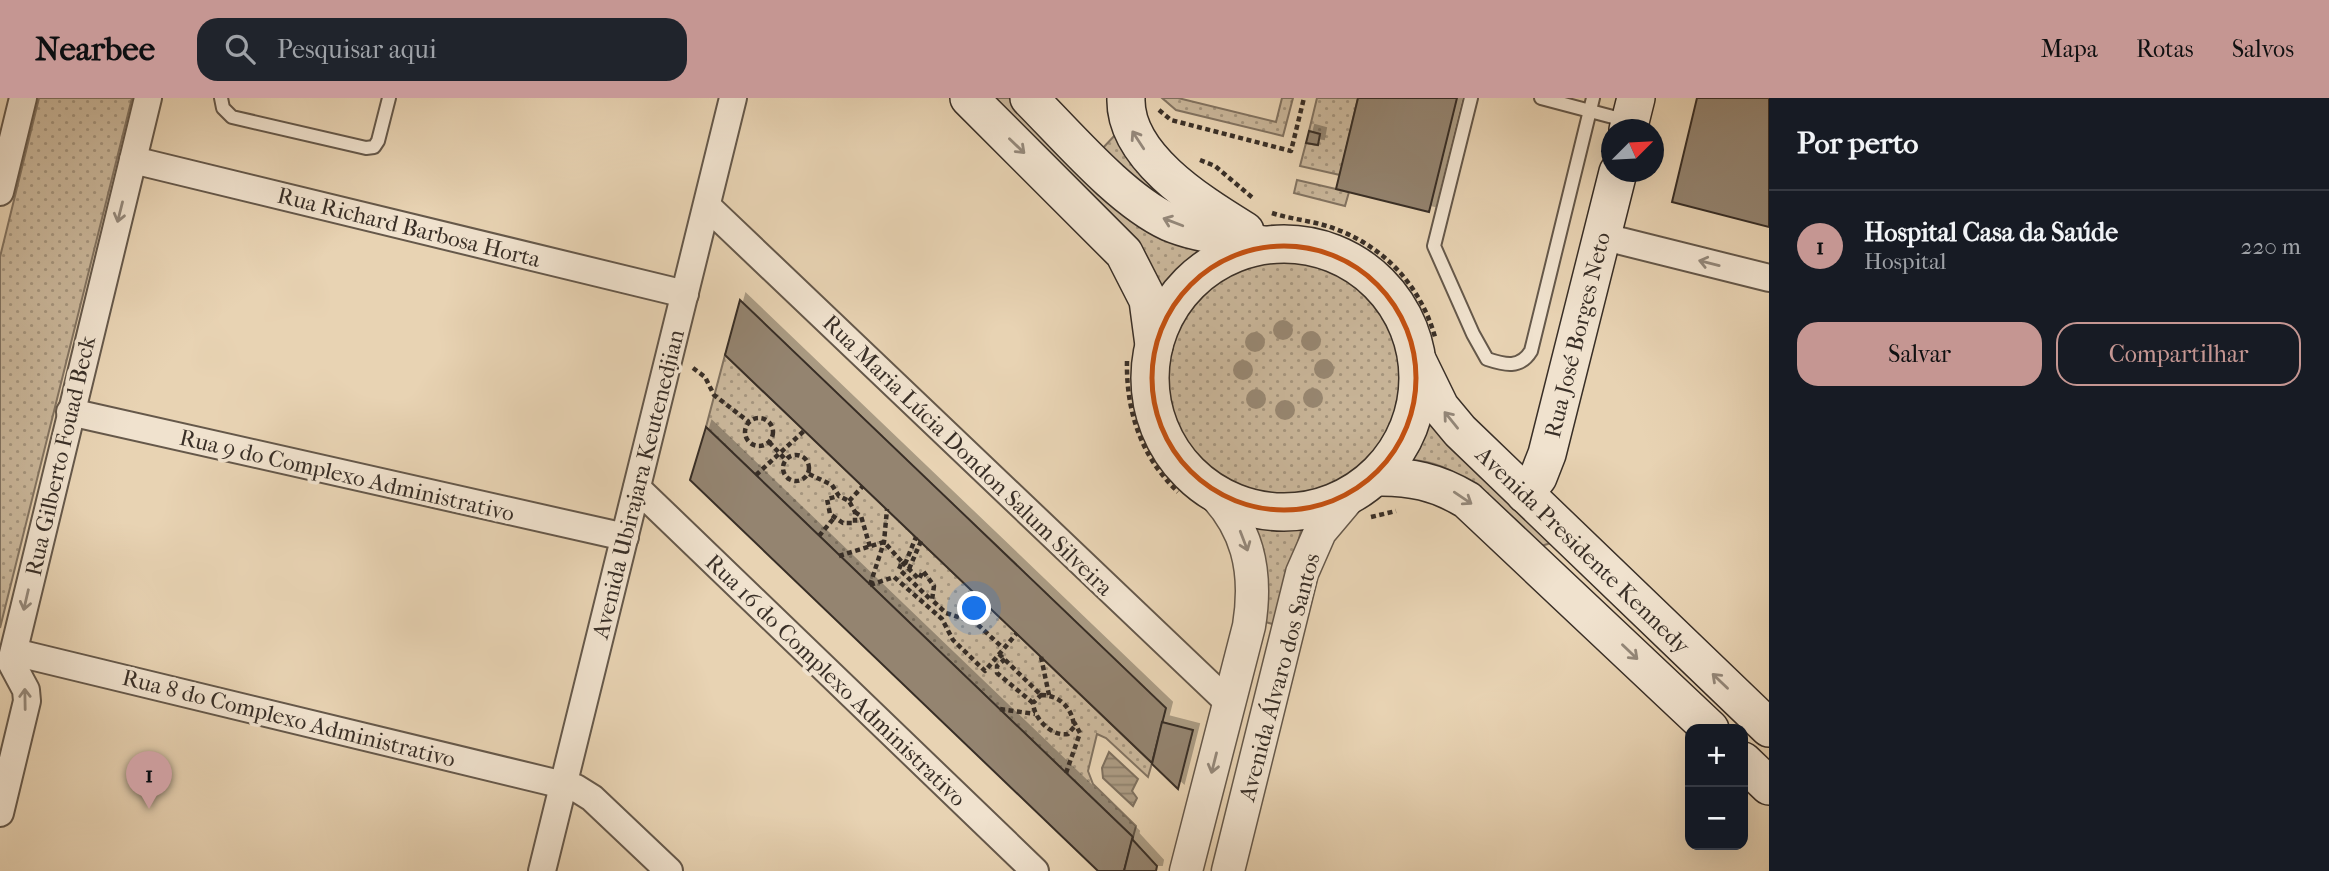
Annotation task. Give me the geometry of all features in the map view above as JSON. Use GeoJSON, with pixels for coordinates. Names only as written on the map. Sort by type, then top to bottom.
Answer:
{"type":"FeatureCollection","features":[{"type":"Feature","properties":{"kind":"main road"},"geometry":{"type":"LineString","coordinates":[[969,98],[1124,253],[1147,300],[1154,346]]}},
{"type":"Feature","properties":{"kind":"main road"},"geometry":{"type":"LineString","coordinates":[[1029,98],[1141,206],[1182,226],[1266,234],[1306,245],[1357,266],[1396,305],[1412,339],[1427,349],[1410,422],[1396,452],[1363,485],[1318,507],[1279,512],[1228,500],[1206,486],[1174,454],[1155,413],[1150,369],[1154,346],[1168,310],[1193,279],[1266,234]]}},
{"type":"Feature","properties":{"kind":"main road"},"geometry":{"type":"LineString","coordinates":[[1141,102],[1129,123],[1144,149],[1187,192],[1266,234]]}},
{"type":"Feature","properties":{"kind":"main road","name":"Rua José Borges Neto"},"geometry":{"type":"LineString","coordinates":[[1525,494],[1545,462],[1615,182]]}},
{"type":"Feature","properties":{"kind":"main road","name":"Avenida Presidente Kennedy"},"geometry":{"type":"LineString","coordinates":[[1427,349],[1426,383],[1448,418],[1769,728]]}},
{"type":"Feature","properties":{"kind":"main road","name":"Avenida Presidente Kennedy"},"geometry":{"type":"LineString","coordinates":[[1363,485],[1412,477],[1430,482],[1467,500],[1705,724]]}},
{"type":"Feature","properties":{"kind":"main road"},"geometry":{"type":"LineString","coordinates":[[1748,766],[1769,786]]}},
{"type":"Feature","properties":{"kind":"street"},"geometry":{"type":"LineString","coordinates":[[0,192],[23,98]]}},
{"type":"Feature","properties":{"kind":"street","name":"Rua Gilberto Fouad Beck"},"geometry":{"type":"LineString","coordinates":[[8,657],[148,98]]}},
{"type":"Feature","properties":{"kind":"street","name":"Avenida Ubirajara Keutenedjian"},"geometry":{"type":"LineString","coordinates":[[542,871],[733,98]]}},
{"type":"Feature","properties":{"kind":"street","name":"Rua Richard Barbosa Horta"},"geometry":{"type":"LineString","coordinates":[[133,160],[685,294]]}},
{"type":"Feature","properties":{"kind":"street","name":"Rua Maria Lúcia Dondon Salum Silveira"},"geometry":{"type":"LineString","coordinates":[[706,206],[1229,703]]}},
{"type":"Feature","properties":{"kind":"street"},"geometry":{"type":"LineString","coordinates":[[1601,236],[1769,278]]}},
{"type":"Feature","properties":{"kind":"street","name":"Rua 9 do Complexo Administrativo"},"geometry":{"type":"LineString","coordinates":[[70,412],[625,537]]}},
{"type":"Feature","properties":{"kind":"street","name":"Avenida Álvaro dos Santos"},"geometry":{"type":"LineString","coordinates":[[1228,871],[1302,573],[1320,532],[1363,485]]}},
{"type":"Feature","properties":{"kind":"street","name":"Avenida Álvaro dos Santos"},"geometry":{"type":"LineString","coordinates":[[1186,871],[1249,626],[1253,572],[1234,517],[1206,486]]}},
{"type":"Feature","properties":{"kind":"street","name":"Rua 16 do Complexo Administrativo"},"geometry":{"type":"LineString","coordinates":[[637,488],[1035,871]]}},
{"type":"Feature","properties":{"kind":"street"},"geometry":{"type":"LineString","coordinates":[[0,813],[27,701],[26,690],[8,657]]}},
{"type":"Feature","properties":{"kind":"street","name":"Rua 8 do Complexo Administrativo"},"geometry":{"type":"LineString","coordinates":[[8,657],[563,784],[592,798],[669,871]]}},
{"type":"Feature","properties":{"kind":"lane"},"geometry":{"type":"LineString","coordinates":[[221,98],[223,108],[232,117],[366,148],[374,146],[378,141],[389,98]]}},
{"type":"Feature","properties":{"kind":"lane"},"geometry":{"type":"LineString","coordinates":[[1471,98],[1434,246],[1487,359],[1508,366],[1526,360],[1531,351],[1591,105]]}},
{"type":"Feature","properties":{"kind":"lane"},"geometry":{"type":"LineString","coordinates":[[1541,98],[1591,105],[1631,116]]}},
{"type":"Feature","properties":{"kind":"path"},"geometry":{"type":"LineString","coordinates":[[1141,102],[1171,121],[1292,151],[1304,98]]}},
{"type":"Feature","properties":{"kind":"path"},"geometry":{"type":"LineString","coordinates":[[1198,159],[1215,166],[1262,207]]}},
{"type":"Feature","properties":{"kind":"path"},"geometry":{"type":"LineString","coordinates":[[1266,234],[1321,224],[1353,236],[1377,251],[1414,289],[1427,311],[1427,349]]}},
{"type":"Feature","properties":{"kind":"path"},"geometry":{"type":"LineString","coordinates":[[668,361],[700,371],[714,395],[748,422]]}},
{"type":"Feature","properties":{"kind":"path"},"geometry":{"type":"LineString","coordinates":[[755,418],[769,422],[773,436],[769,442],[755,446],[749,442],[745,428],[748,422],[755,418]]}},
{"type":"Feature","properties":{"kind":"path"},"geometry":{"type":"LineString","coordinates":[[756,475],[805,430]]}},
{"type":"Feature","properties":{"kind":"path"},"geometry":{"type":"LineString","coordinates":[[769,442],[786,460]]}},
{"type":"Feature","properties":{"kind":"path"},"geometry":{"type":"LineString","coordinates":[[792,455],[807,459],[809,474],[804,480],[789,481],[784,475],[786,460],[792,455]]}},
{"type":"Feature","properties":{"kind":"path"},"geometry":{"type":"LineString","coordinates":[[809,474],[832,485],[839,496],[849,501],[857,521],[853,524],[834,518]]}},
{"type":"Feature","properties":{"kind":"path"},"geometry":{"type":"LineString","coordinates":[[849,501],[863,486]]}},
{"type":"Feature","properties":{"kind":"path"},"geometry":{"type":"LineString","coordinates":[[834,518],[827,499],[839,496]]}},
{"type":"Feature","properties":{"kind":"path"},"geometry":{"type":"LineString","coordinates":[[887,509],[884,542],[870,585],[894,577],[905,565],[918,539]]}},
{"type":"Feature","properties":{"kind":"path"},"geometry":{"type":"LineString","coordinates":[[855,512],[861,516],[870,547]]}},
{"type":"Feature","properties":{"kind":"path"},"geometry":{"type":"LineString","coordinates":[[819,536],[834,518]]}},
{"type":"Feature","properties":{"kind":"path"},"geometry":{"type":"LineString","coordinates":[[839,556],[884,542]]}},
{"type":"Feature","properties":{"kind":"path"},"geometry":{"type":"LineString","coordinates":[[884,542],[919,579],[922,571],[928,575],[934,586],[932,600]]}},
{"type":"Feature","properties":{"kind":"path"},"geometry":{"type":"LineString","coordinates":[[899,569],[946,612],[976,622],[1003,648]]}},
{"type":"Feature","properties":{"kind":"path"},"geometry":{"type":"LineString","coordinates":[[894,577],[942,619],[953,640],[985,671],[1017,633]]}},
{"type":"Feature","properties":{"kind":"path"},"geometry":{"type":"LineString","coordinates":[[999,654],[1041,695],[1049,695],[1067,707],[1080,733],[1066,772]]}},
{"type":"Feature","properties":{"kind":"path"},"geometry":{"type":"LineString","coordinates":[[1041,657],[1049,695]]}},
{"type":"Feature","properties":{"kind":"path"},"geometry":{"type":"LineString","coordinates":[[1004,659],[997,666],[998,673],[1033,703],[1035,714]]}},
{"type":"Feature","properties":{"kind":"path"},"geometry":{"type":"LineString","coordinates":[[1033,703],[1041,695]]}},
{"type":"Feature","properties":{"kind":"path"},"geometry":{"type":"LineString","coordinates":[[1000,709],[1035,714],[1056,733],[1062,735],[1072,731],[1074,721]]}},
{"type":"Feature","properties":{"kind":"highlighted area"},"geometry":{"type":"Polygon","coordinates":[[[1287,243],[1341,257],[1385,290],[1412,339],[1418,379],[1410,422],[1375,477],[1331,504],[1279,512],[1228,500],[1189,472],[1155,413],[1150,368],[1160,327],[1193,279],[1243,250],[1287,243]]]}},
{"type":"Feature","properties":{"kind":"shaded area"},"geometry":{"type":"Polygon","coordinates":[[[39,98],[132,98],[0,628],[0,257],[39,98]]]}},
{"type":"Feature","properties":{"kind":"shaded area"},"geometry":{"type":"Polygon","coordinates":[[[987,98],[1009,98],[1125,210],[1205,251],[1186,265],[1163,290],[987,98]]]}},
{"type":"Feature","properties":{"kind":"shaded area"},"geometry":{"type":"Polygon","coordinates":[[[1162,98],[1178,98],[1276,122],[1282,98],[1293,98],[1283,136],[1176,110],[1162,98]]]}},
{"type":"Feature","properties":{"kind":"shaded area"},"geometry":{"type":"Polygon","coordinates":[[[1317,98],[1358,98],[1340,175],[1300,166],[1306,143],[1317,145],[1320,134],[1309,131],[1317,98]]]}},
{"type":"Feature","properties":{"kind":"shaded area"},"geometry":{"type":"Polygon","coordinates":[[[1116,134],[1171,200],[1166,205],[1101,150],[1116,134]]]}},
{"type":"Feature","properties":{"kind":"shaded area"},"geometry":{"type":"Polygon","coordinates":[[[1297,180],[1349,192],[1345,206],[1294,193],[1297,180]]]}},
{"type":"Feature","properties":{"kind":"shaded area"},"geometry":{"type":"Polygon","coordinates":[[[1272,258],[1296,258],[1340,272],[1368,292],[1393,331],[1400,353],[1400,399],[1393,421],[1368,460],[1340,480],[1318,489],[1296,494],[1272,494],[1228,480],[1200,460],[1180,432],[1171,410],[1166,388],[1166,364],[1180,320],[1200,292],[1228,272],[1250,263],[1272,258]]]}},
{"type":"Feature","properties":{"kind":"shaded area"},"geometry":{"type":"Polygon","coordinates":[[[725,355],[1152,763],[1148,777],[1106,738],[1097,734],[1088,771],[1093,784],[1136,826],[1133,837],[706,427],[725,355]]]}},
{"type":"Feature","properties":{"kind":"shaded area"},"geometry":{"type":"Polygon","coordinates":[[[1426,419],[1554,542],[1538,547],[1497,505],[1466,480],[1431,463],[1412,460],[1409,454],[1426,419]]]}},
{"type":"Feature","properties":{"kind":"shaded area"},"geometry":{"type":"Polygon","coordinates":[[[1258,522],[1298,524],[1302,527],[1276,625],[1262,621],[1253,525],[1258,522]]]}},
{"type":"Feature","properties":{"kind":"shaded area"},"geometry":{"type":"Polygon","coordinates":[[[1109,752],[1138,779],[1132,791],[1137,798],[1133,806],[1103,778],[1102,768],[1109,752]]]}},
{"type":"Feature","properties":{"kind":"building"},"geometry":{"type":"Polygon","coordinates":[[[1358,98],[1457,98],[1429,212],[1336,189],[1358,98]]]}},
{"type":"Feature","properties":{"kind":"building"},"geometry":{"type":"Polygon","coordinates":[[[1697,98],[1769,98],[1769,227],[1672,202],[1697,98]]]}},
{"type":"Feature","properties":{"kind":"building"},"geometry":{"type":"Polygon","coordinates":[[[1309,131],[1320,134],[1318,145],[1306,143],[1309,131]]]}},
{"type":"Feature","properties":{"kind":"building"},"geometry":{"type":"Polygon","coordinates":[[[740,300],[1166,708],[1152,763],[725,355],[740,300]]]}},
{"type":"Feature","properties":{"kind":"building"},"geometry":{"type":"Polygon","coordinates":[[[706,427],[1133,837],[1124,871],[1098,871],[690,480],[706,427]]]}},
{"type":"Feature","properties":{"kind":"building"},"geometry":{"type":"Polygon","coordinates":[[[1162,722],[1193,730],[1178,789],[1152,764],[1162,722]]]}},
{"type":"Feature","properties":{"kind":"building"},"geometry":{"type":"Polygon","coordinates":[[[1132,839],[1157,866],[1156,871],[1124,871],[1132,839]]]}},
{"type":"Feature","properties":{"kind":"place","name":"Hospital Casa da Saúde"},"geometry":{"type":"Point","coordinates":[149,809]}}]}
